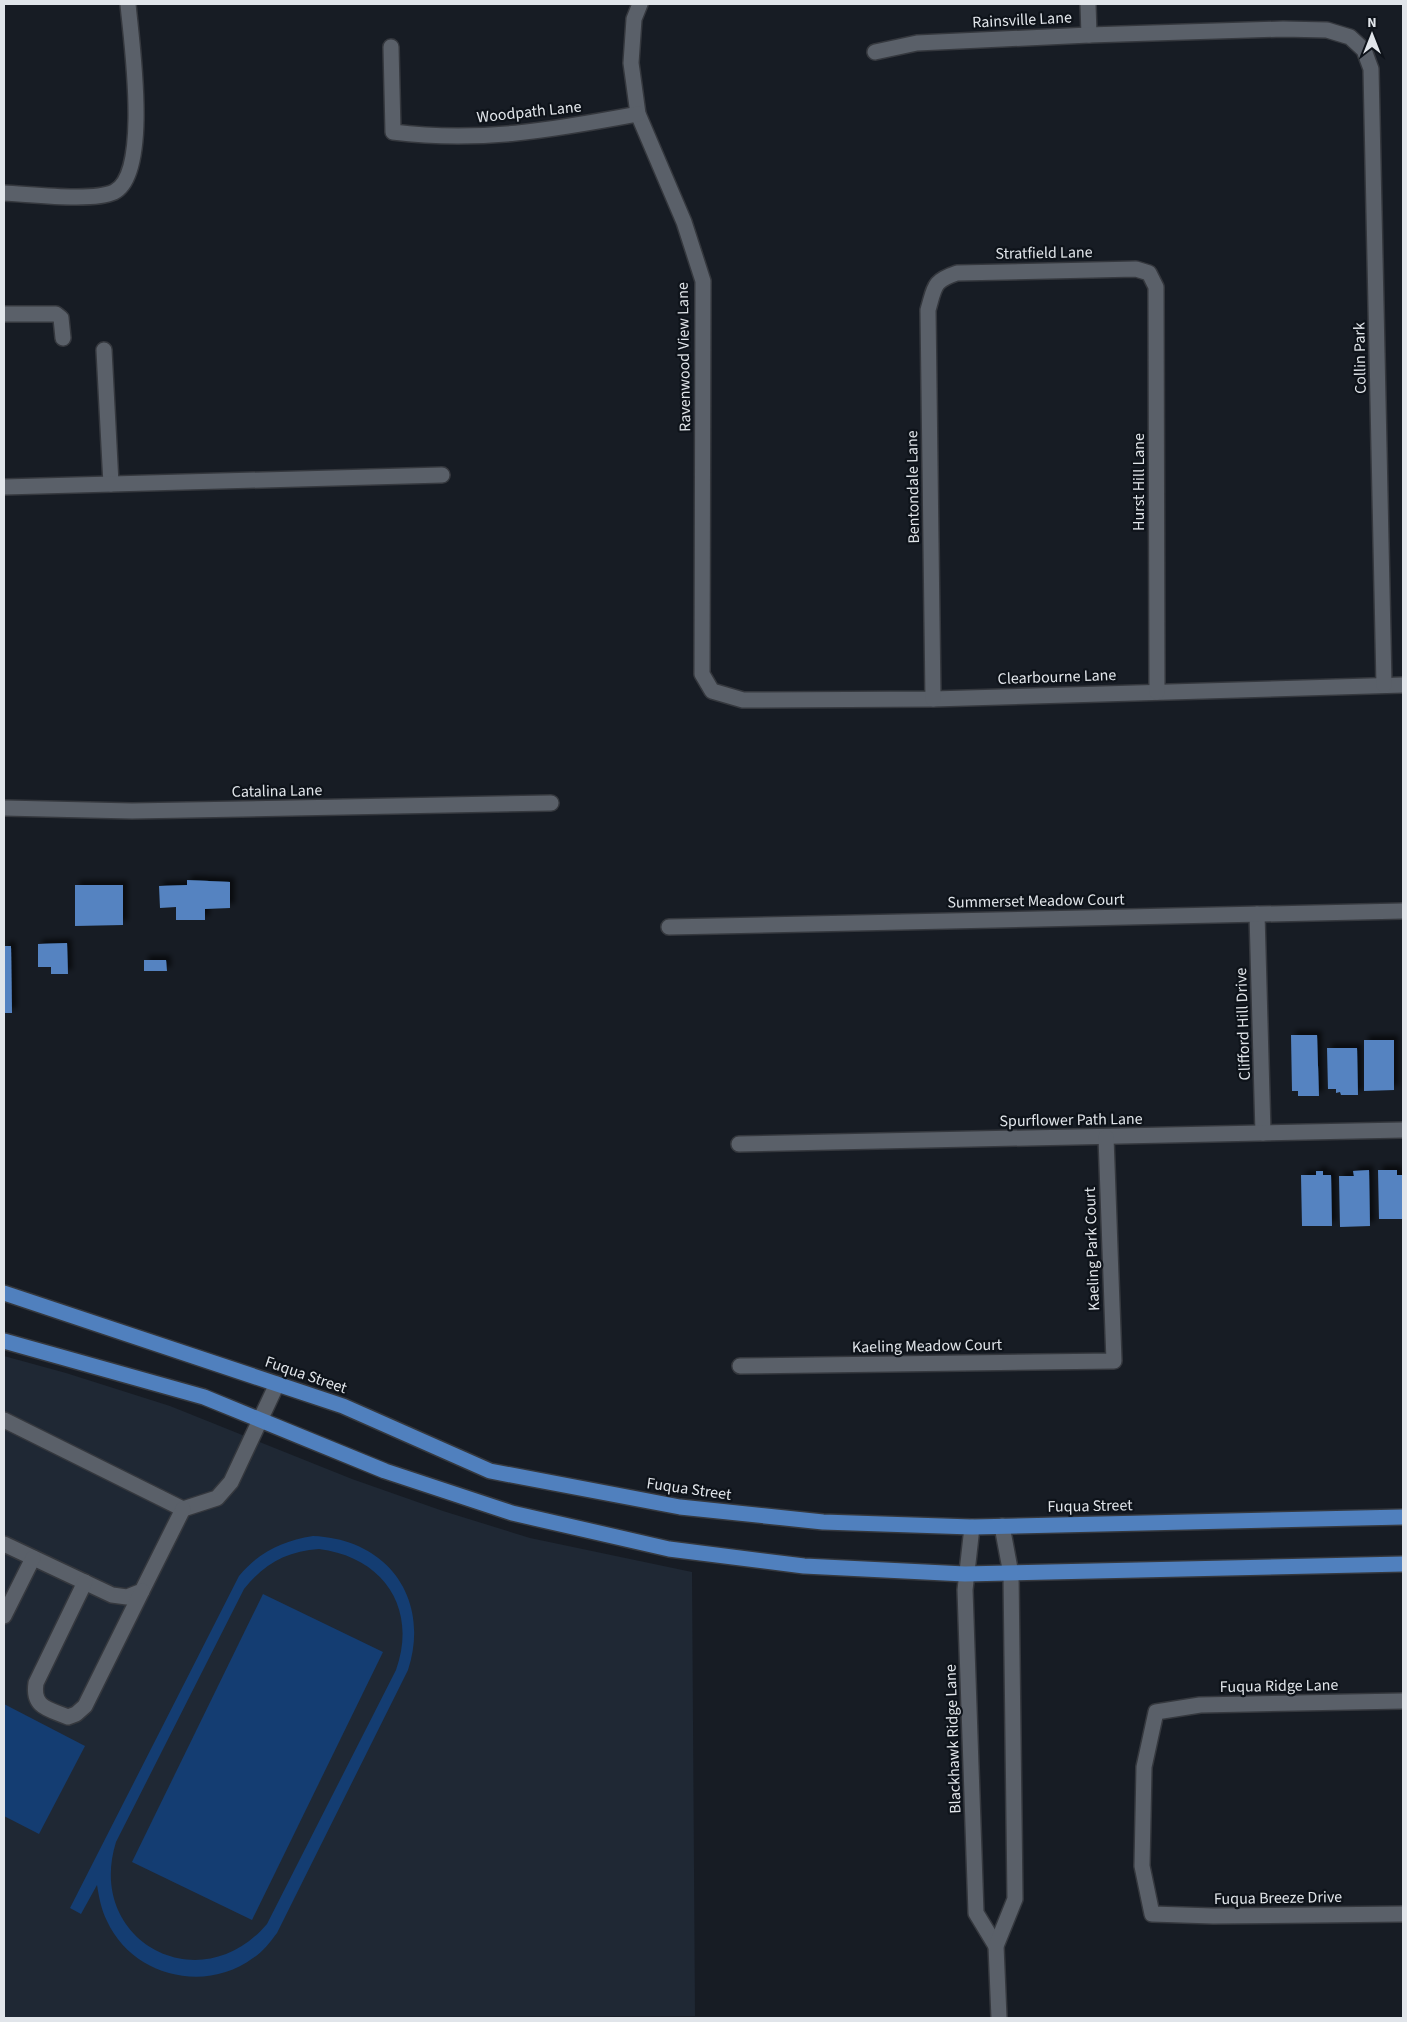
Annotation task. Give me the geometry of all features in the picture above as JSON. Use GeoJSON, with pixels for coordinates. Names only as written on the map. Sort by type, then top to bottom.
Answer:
{"type":"FeatureCollection","features":[{"type":"Feature","properties":{"kind":"main road","name":"Fuqua Street"},"geometry":{"type":"LineString","coordinates":[[4,1293],[343,1406],[490,1470],[680,1507],[823,1522],[972,1527],[1403,1517]]}},
{"type":"Feature","properties":{"kind":"main road"},"geometry":{"type":"LineString","coordinates":[[4,1341],[204,1397],[385,1470],[512,1513],[668,1549],[804,1566],[965,1574],[1403,1564]]}},
{"type":"Feature","properties":{"kind":"street"},"geometry":{"type":"LineString","coordinates":[[4,193],[98,196],[116,192],[129,176],[138,112],[128,4]]}},
{"type":"Feature","properties":{"kind":"street","name":"Ravenwood View Lane"},"geometry":{"type":"LineString","coordinates":[[640,4],[634,19],[631,63],[638,114],[684,222],[703,281],[702,674],[712,691]]}},
{"type":"Feature","properties":{"kind":"street"},"geometry":{"type":"LineString","coordinates":[[1088,4],[1089,35]]}},
{"type":"Feature","properties":{"kind":"street","name":"Rainsville Lane"},"geometry":{"type":"LineString","coordinates":[[875,52],[916,43],[1089,35],[1283,29],[1328,30],[1350,37]]}},
{"type":"Feature","properties":{"kind":"street","name":"Collin Park"},"geometry":{"type":"LineString","coordinates":[[1350,37],[1364,50],[1371,68],[1384,685]]}},
{"type":"Feature","properties":{"kind":"street","name":"Woodpath Lane"},"geometry":{"type":"LineString","coordinates":[[391,47],[393,132],[434,137],[508,135],[638,114]]}},
{"type":"Feature","properties":{"kind":"street","name":"Stratfield Lane"},"geometry":{"type":"LineString","coordinates":[[941,278],[958,273],[1136,269],[1149,273]]}},
{"type":"Feature","properties":{"kind":"street","name":"Hurst Hill Lane"},"geometry":{"type":"LineString","coordinates":[[1149,273],[1156,287],[1157,692]]}},
{"type":"Feature","properties":{"kind":"street","name":"Bentondale Lane"},"geometry":{"type":"LineString","coordinates":[[934,699],[928,310],[935,287],[941,278]]}},
{"type":"Feature","properties":{"kind":"street"},"geometry":{"type":"LineString","coordinates":[[4,314],[56,314],[61,318],[63,338]]}},
{"type":"Feature","properties":{"kind":"street"},"geometry":{"type":"LineString","coordinates":[[104,350],[111,484]]}},
{"type":"Feature","properties":{"kind":"street"},"geometry":{"type":"LineString","coordinates":[[4,487],[442,475]]}},
{"type":"Feature","properties":{"kind":"street","name":"Clearbourne Lane"},"geometry":{"type":"LineString","coordinates":[[712,691],[743,700],[934,699],[1403,685]]}},
{"type":"Feature","properties":{"kind":"street","name":"Catalina Lane"},"geometry":{"type":"LineString","coordinates":[[4,808],[132,811],[551,803]]}},
{"type":"Feature","properties":{"kind":"street","name":"Summerset Meadow Court"},"geometry":{"type":"LineString","coordinates":[[669,926],[1403,911]]}},
{"type":"Feature","properties":{"kind":"street","name":"Clifford Hill Drive"},"geometry":{"type":"LineString","coordinates":[[1258,914],[1263,1133]]}},
{"type":"Feature","properties":{"kind":"street","name":"Spurflower Path Lane"},"geometry":{"type":"LineString","coordinates":[[738,1144],[1403,1130]]}},
{"type":"Feature","properties":{"kind":"street","name":"Kaeling Park Court"},"geometry":{"type":"LineString","coordinates":[[1106,1137],[1114,1361]]}},
{"type":"Feature","properties":{"kind":"street","name":"Kaeling Meadow Court"},"geometry":{"type":"LineString","coordinates":[[740,1366],[1114,1361]]}},
{"type":"Feature","properties":{"kind":"street"},"geometry":{"type":"LineString","coordinates":[[4,1420],[183,1509],[217,1498],[232,1482],[277,1384]]}},
{"type":"Feature","properties":{"kind":"street"},"geometry":{"type":"LineString","coordinates":[[85,1582],[36,1683],[34,1694],[40,1704],[68,1717],[76,1714],[85,1706],[183,1509]]}},
{"type":"Feature","properties":{"kind":"street","name":"Blackhawk Ridge Lane"},"geometry":{"type":"LineString","coordinates":[[999,2018],[996,1946],[1015,1899],[1011,1574],[1002,1526]]}},
{"type":"Feature","properties":{"kind":"street","name":"Blackhawk Ridge Lane"},"geometry":{"type":"LineString","coordinates":[[972,1527],[965,1574],[976,1913],[996,1946]]}},
{"type":"Feature","properties":{"kind":"street"},"geometry":{"type":"LineString","coordinates":[[4,1544],[112,1595],[127,1597],[142,1590]]}},
{"type":"Feature","properties":{"kind":"street"},"geometry":{"type":"LineString","coordinates":[[4,1616],[33,1558]]}},
{"type":"Feature","properties":{"kind":"street","name":"Fuqua Ridge Lane"},"geometry":{"type":"LineString","coordinates":[[1152,1914],[1142,1866],[1144,1767],[1156,1712],[1200,1705],[1403,1701]]}},
{"type":"Feature","properties":{"kind":"street","name":"Fuqua Breeze Drive"},"geometry":{"type":"LineString","coordinates":[[1152,1914],[1213,1916],[1403,1914]]}},
{"type":"Feature","properties":{"kind":"shaded area"},"geometry":{"type":"Polygon","coordinates":[[[4,1356],[66,1373],[170,1406],[352,1479],[443,1511],[530,1538],[692,1572],[695,2016],[4,2018],[4,1356]]]}},
{"type":"Feature","properties":{"kind":"shaded area"},"geometry":{"type":"Polygon","coordinates":[[[313,1536],[340,1540],[363,1548],[382,1561],[397,1578],[408,1597],[413,1620],[414,1644],[408,1670],[272,1940],[257,1956],[234,1969],[213,1975],[192,1977],[171,1974],[152,1966],[134,1955],[118,1940],[107,1921],[100,1903],[97,1885],[81,1914],[70,1908],[239,1576],[263,1554],[302,1538],[313,1536]],[[319,1549],[307,1550],[286,1556],[260,1572],[244,1589],[116,1842],[111,1877],[117,1908],[132,1932],[155,1950],[182,1959],[211,1958],[240,1947],[267,1924],[396,1670],[402,1647],[402,1626],[398,1607],[390,1589],[377,1574],[361,1563],[342,1554],[319,1549]]]}},
{"type":"Feature","properties":{"kind":"shaded area"},"geometry":{"type":"Polygon","coordinates":[[[263,1594],[383,1652],[252,1920],[132,1862],[263,1594]]]}},
{"type":"Feature","properties":{"kind":"shaded area"},"geometry":{"type":"Polygon","coordinates":[[[4,1704],[85,1746],[39,1834],[4,1816],[4,1704]]]}},
{"type":"Feature","properties":{"kind":"building"},"geometry":{"type":"Polygon","coordinates":[[[187,880],[230,882],[230,908],[205,909],[205,920],[176,920],[176,907],[160,908],[159,886],[187,885],[187,880]]]}},
{"type":"Feature","properties":{"kind":"building"},"geometry":{"type":"Polygon","coordinates":[[[75,885],[123,885],[123,925],[75,926],[75,885]]]}},
{"type":"Feature","properties":{"kind":"building"},"geometry":{"type":"Polygon","coordinates":[[[67,943],[68,974],[51,974],[51,967],[38,967],[38,944],[67,943]]]}},
{"type":"Feature","properties":{"kind":"building"},"geometry":{"type":"Polygon","coordinates":[[[4,946],[11,946],[12,1013],[4,1013],[4,946]]]}},
{"type":"Feature","properties":{"kind":"building"},"geometry":{"type":"Polygon","coordinates":[[[144,960],[166,960],[167,971],[144,971],[144,960]]]}},
{"type":"Feature","properties":{"kind":"building"},"geometry":{"type":"Polygon","coordinates":[[[1291,1035],[1317,1035],[1319,1096],[1298,1096],[1298,1091],[1292,1091],[1291,1035]]]}},
{"type":"Feature","properties":{"kind":"building"},"geometry":{"type":"Polygon","coordinates":[[[1364,1040],[1394,1040],[1394,1090],[1364,1091],[1364,1040]]]}},
{"type":"Feature","properties":{"kind":"building"},"geometry":{"type":"Polygon","coordinates":[[[1327,1048],[1357,1048],[1358,1095],[1341,1095],[1340,1092],[1336,1093],[1336,1089],[1328,1089],[1327,1048]]]}},
{"type":"Feature","properties":{"kind":"building"},"geometry":{"type":"Polygon","coordinates":[[[1369,1170],[1370,1226],[1340,1227],[1339,1176],[1354,1176],[1353,1171],[1369,1170]]]}},
{"type":"Feature","properties":{"kind":"building"},"geometry":{"type":"Polygon","coordinates":[[[1378,1170],[1397,1170],[1397,1175],[1403,1175],[1403,1219],[1379,1219],[1378,1170]]]}},
{"type":"Feature","properties":{"kind":"building"},"geometry":{"type":"Polygon","coordinates":[[[1316,1171],[1323,1171],[1323,1175],[1331,1175],[1332,1226],[1302,1226],[1301,1175],[1316,1175],[1316,1171]]]}}]}
